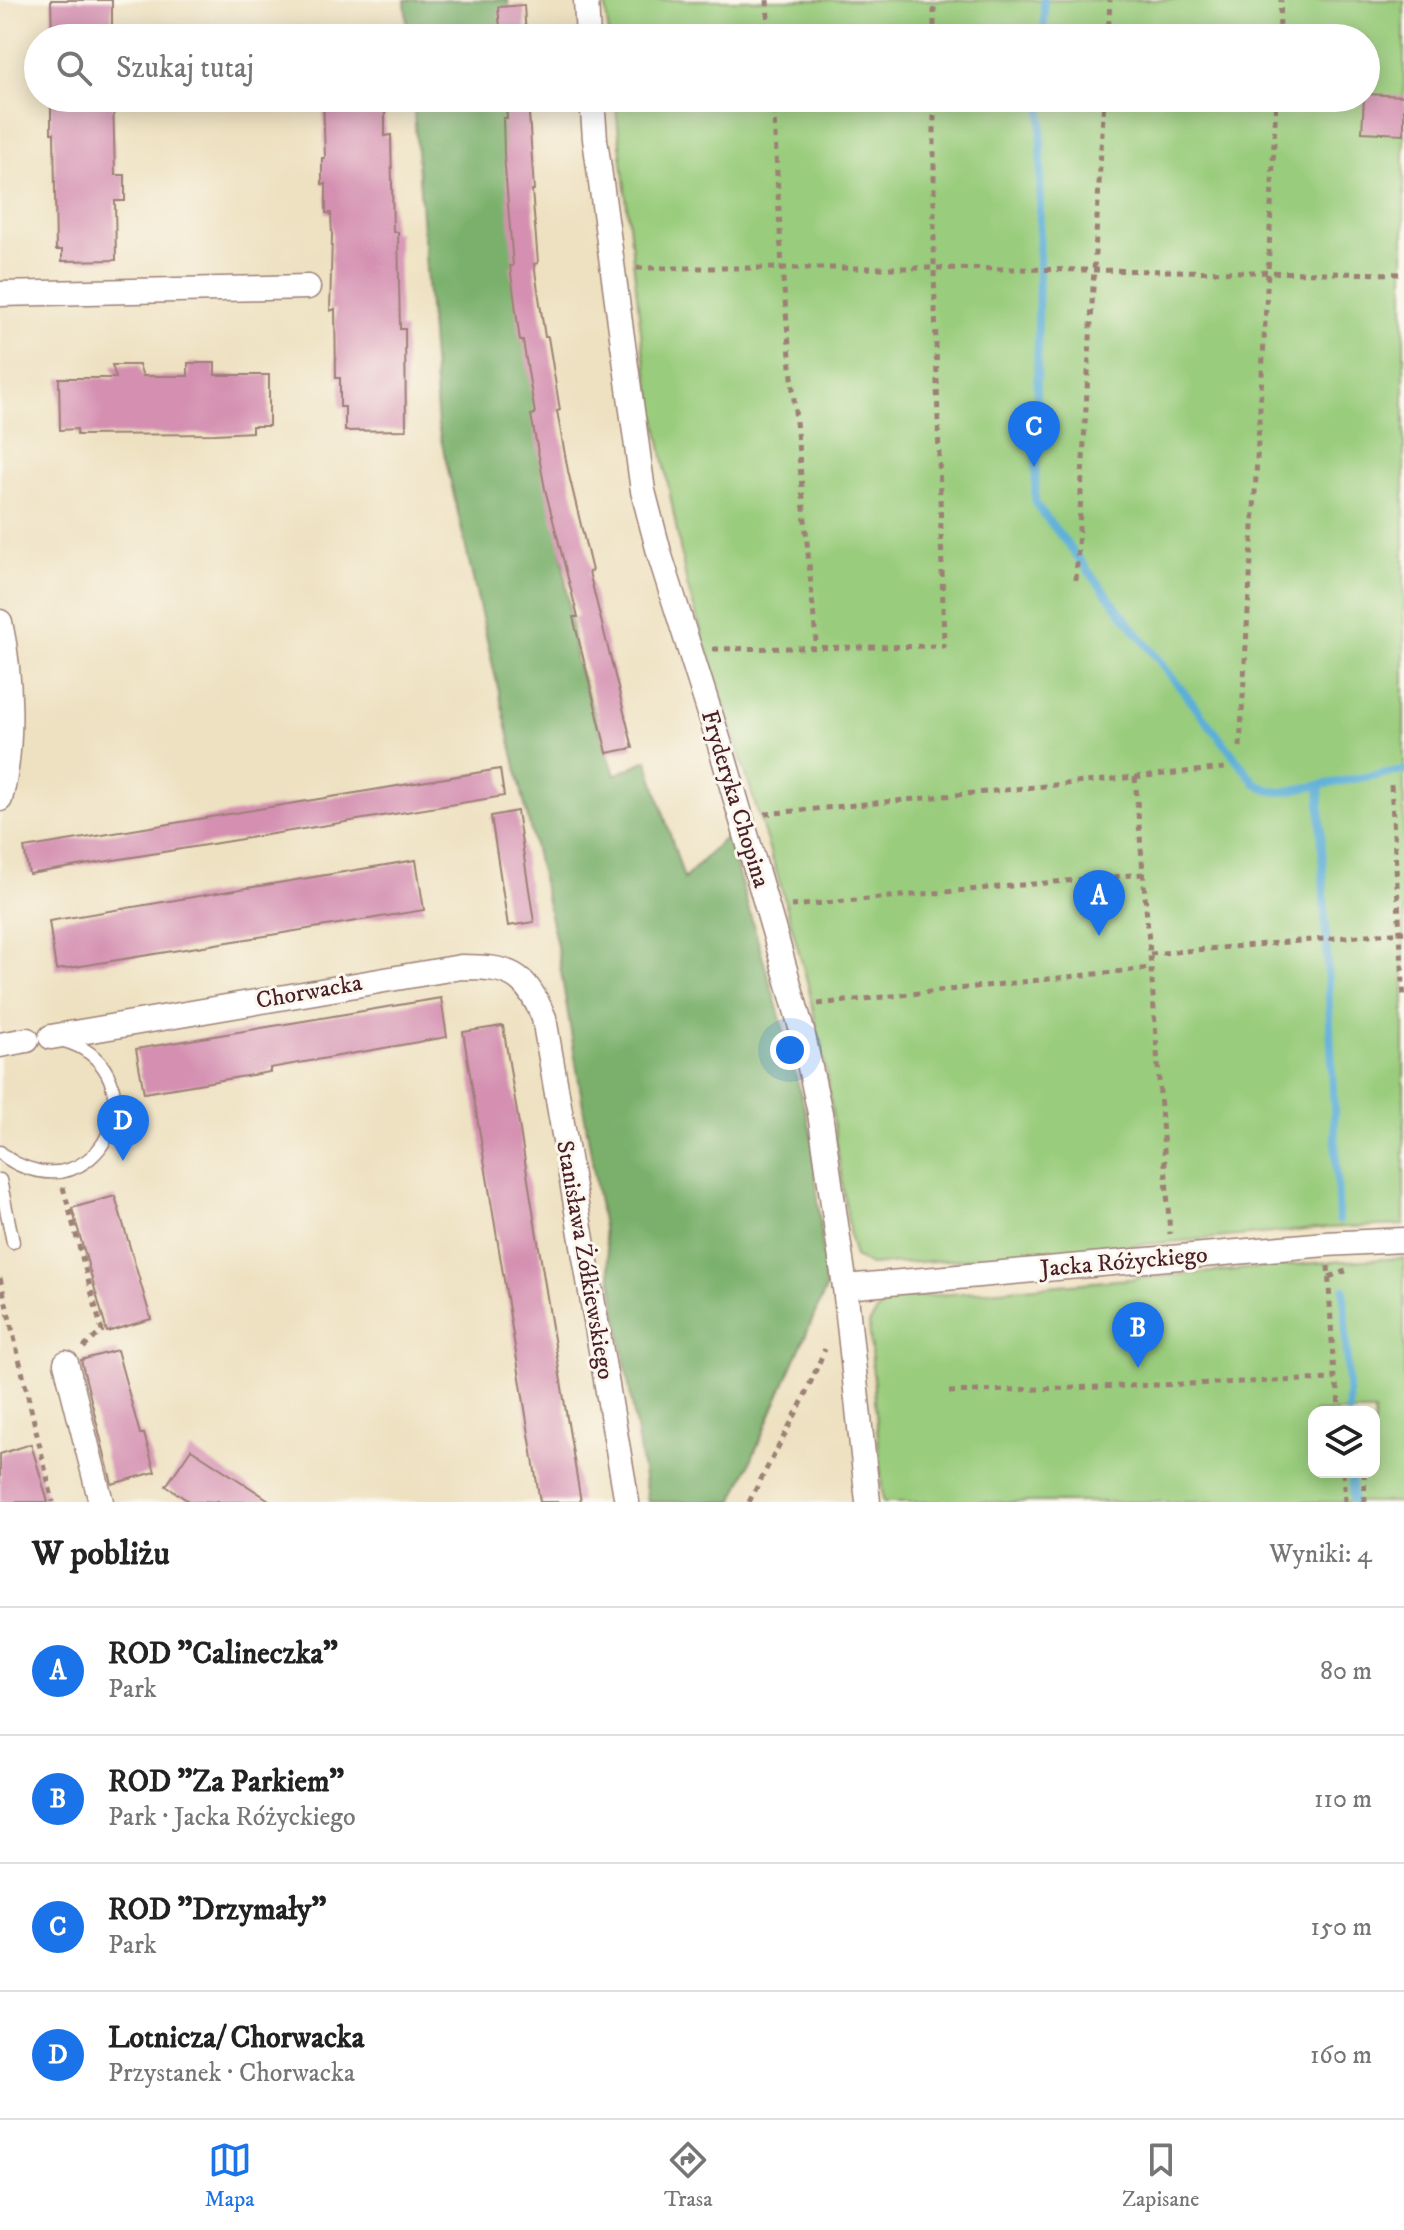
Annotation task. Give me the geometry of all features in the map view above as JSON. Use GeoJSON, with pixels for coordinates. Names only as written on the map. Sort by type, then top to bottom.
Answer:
{"type":"FeatureCollection","features":[{"type":"Feature","properties":{"kind":"street"},"geometry":{"type":"LineString","coordinates":[[586,0],[587,24]]}},
{"type":"Feature","properties":{"kind":"street","name":"Fryderyka Chopina"},"geometry":{"type":"LineString","coordinates":[[593,112],[643,491],[660,556],[725,760],[802,1031],[820,1113],[845,1287],[868,1502]]}},
{"type":"Feature","properties":{"kind":"street"},"geometry":{"type":"LineString","coordinates":[[0,294],[308,287]]}},
{"type":"Feature","properties":{"kind":"street"},"geometry":{"type":"LineString","coordinates":[[0,622],[8,674],[9,748],[0,799]]}},
{"type":"Feature","properties":{"kind":"street","name":"Chorwacka"},"geometry":{"type":"LineString","coordinates":[[0,1045],[461,967],[485,967],[519,978],[536,998],[544,1018]]}},
{"type":"Feature","properties":{"kind":"street","name":"Stanisława Żółkiewskiego"},"geometry":{"type":"LineString","coordinates":[[544,1018],[627,1502]]}},
{"type":"Feature","properties":{"kind":"street","name":"Jacka Różyckiego"},"geometry":{"type":"LineString","coordinates":[[845,1287],[1311,1245],[1404,1240]]}},
{"type":"Feature","properties":{"kind":"street"},"geometry":{"type":"LineString","coordinates":[[66,1363],[101,1502]]}},
{"type":"Feature","properties":{"kind":"lane"},"geometry":{"type":"LineString","coordinates":[[0,1058],[8,1050],[39,1038],[80,1045],[105,1068],[116,1102],[103,1144],[75,1167],[44,1172],[24,1168],[0,1152]]}},
{"type":"Feature","properties":{"kind":"lane"},"geometry":{"type":"LineString","coordinates":[[0,1180],[13,1242]]}},
{"type":"Feature","properties":{"kind":"path"},"geometry":{"type":"LineString","coordinates":[[767,0],[768,24]]}},
{"type":"Feature","properties":{"kind":"path"},"geometry":{"type":"LineString","coordinates":[[934,0],[934,24]]}},
{"type":"Feature","properties":{"kind":"path"},"geometry":{"type":"LineString","coordinates":[[1109,24],[1110,0]]}},
{"type":"Feature","properties":{"kind":"path"},"geometry":{"type":"LineString","coordinates":[[1280,24],[1281,0]]}},
{"type":"Feature","properties":{"kind":"path"},"geometry":{"type":"LineString","coordinates":[[774,112],[782,268],[816,641]]}},
{"type":"Feature","properties":{"kind":"path"},"geometry":{"type":"LineString","coordinates":[[707,649],[944,646],[934,268],[934,112]]}},
{"type":"Feature","properties":{"kind":"path"},"geometry":{"type":"LineString","coordinates":[[1076,580],[1103,112]]}},
{"type":"Feature","properties":{"kind":"path"},"geometry":{"type":"LineString","coordinates":[[1240,747],[1275,112]]}},
{"type":"Feature","properties":{"kind":"path"},"geometry":{"type":"LineString","coordinates":[[634,268],[1404,274]]}},
{"type":"Feature","properties":{"kind":"path"},"geometry":{"type":"LineString","coordinates":[[764,814],[1225,768]]}},
{"type":"Feature","properties":{"kind":"path"},"geometry":{"type":"LineString","coordinates":[[1135,777],[1170,1242]]}},
{"type":"Feature","properties":{"kind":"path"},"geometry":{"type":"LineString","coordinates":[[1391,785],[1404,1000]]}},
{"type":"Feature","properties":{"kind":"path"},"geometry":{"type":"LineString","coordinates":[[790,906],[1143,874]]}},
{"type":"Feature","properties":{"kind":"path"},"geometry":{"type":"LineString","coordinates":[[1150,954],[1402,933]]}},
{"type":"Feature","properties":{"kind":"path"},"geometry":{"type":"LineString","coordinates":[[816,1004],[1151,968]]}},
{"type":"Feature","properties":{"kind":"path"},"geometry":{"type":"LineString","coordinates":[[58,1171],[102,1331],[66,1363]]}},
{"type":"Feature","properties":{"kind":"path"},"geometry":{"type":"LineString","coordinates":[[1328,1262],[1334,1379],[1339,1406]]}},
{"type":"Feature","properties":{"kind":"path"},"geometry":{"type":"LineString","coordinates":[[0,1278],[53,1502]]}},
{"type":"Feature","properties":{"kind":"path"},"geometry":{"type":"LineString","coordinates":[[749,1502],[803,1400],[825,1349],[848,1313]]}},
{"type":"Feature","properties":{"kind":"path"},"geometry":{"type":"LineString","coordinates":[[949,1392],[1334,1379]]}},
{"type":"Feature","properties":{"kind":"path"},"geometry":{"type":"LineString","coordinates":[[1343,1478],[1345,1502]]}},
{"type":"Feature","properties":{"kind":"path"},"geometry":{"type":"LineString","coordinates":[[1364,1478],[1365,1502]]}},
{"type":"Feature","properties":{"kind":"green space"},"geometry":{"type":"Polygon","coordinates":[[[405,0],[508,0],[510,24],[407,24],[405,0]]]}},
{"type":"Feature","properties":{"kind":"green space"},"geometry":{"type":"Polygon","coordinates":[[[605,0],[1404,0],[1404,1225],[1328,1228],[1014,1256],[870,1265],[855,1257],[827,1076],[808,985],[781,887],[687,585],[643,350],[617,112],[1380,112],[1380,24],[608,24],[605,0]]]}},
{"type":"Feature","properties":{"kind":"green space"},"geometry":{"type":"Polygon","coordinates":[[[414,112],[517,112],[538,374],[576,660],[615,775],[647,760],[684,879],[727,836],[812,1136],[826,1288],[733,1502],[648,1502],[556,941],[438,426],[414,112]]]}},
{"type":"Feature","properties":{"kind":"green space"},"geometry":{"type":"Polygon","coordinates":[[[1404,1258],[1404,1502],[883,1502],[869,1324],[878,1310],[893,1299],[1404,1258]]]}},
{"type":"Feature","properties":{"kind":"building"},"geometry":{"type":"Polygon","coordinates":[[[51,0],[112,0],[112,24],[52,24],[51,0]]]}},
{"type":"Feature","properties":{"kind":"building"},"geometry":{"type":"Polygon","coordinates":[[[524,5],[525,24],[500,24],[498,7],[524,5]]]}},
{"type":"Feature","properties":{"kind":"building"},"geometry":{"type":"Polygon","coordinates":[[[1380,95],[1404,96],[1404,134],[1362,132],[1363,112],[1380,112],[1380,95]]]}},
{"type":"Feature","properties":{"kind":"building"},"geometry":{"type":"Polygon","coordinates":[[[51,112],[113,112],[115,175],[125,175],[125,201],[115,201],[116,260],[62,261],[62,250],[56,250],[54,133],[51,133],[51,112]]]}},
{"type":"Feature","properties":{"kind":"building"},"geometry":{"type":"Polygon","coordinates":[[[323,112],[385,112],[385,136],[391,135],[393,232],[398,232],[400,329],[405,329],[406,430],[345,431],[345,407],[340,407],[340,378],[336,378],[335,309],[330,311],[332,235],[331,213],[326,213],[326,184],[322,184],[322,158],[325,158],[323,112]]]}},
{"type":"Feature","properties":{"kind":"building"},"geometry":{"type":"Polygon","coordinates":[[[506,112],[529,112],[538,263],[534,264],[560,410],[557,411],[592,571],[589,572],[633,748],[607,753],[573,617],[578,617],[545,489],[531,415],[535,414],[523,341],[520,341],[510,266],[513,266],[503,118],[507,118],[506,112]]]}},
{"type":"Feature","properties":{"kind":"building"},"geometry":{"type":"Polygon","coordinates":[[[188,363],[215,363],[215,375],[269,375],[269,426],[252,426],[252,432],[215,434],[77,435],[77,429],[60,430],[59,378],[116,378],[112,365],[139,365],[143,376],[188,376],[188,363]]]}},
{"type":"Feature","properties":{"kind":"building"},"geometry":{"type":"Polygon","coordinates":[[[500,769],[504,796],[29,874],[24,848],[500,769]]]}},
{"type":"Feature","properties":{"kind":"building"},"geometry":{"type":"Polygon","coordinates":[[[517,811],[534,922],[508,926],[491,816],[517,811]]]}},
{"type":"Feature","properties":{"kind":"building"},"geometry":{"type":"Polygon","coordinates":[[[416,860],[424,910],[56,970],[49,921],[416,860]]]}},
{"type":"Feature","properties":{"kind":"building"},"geometry":{"type":"Polygon","coordinates":[[[441,998],[447,1037],[144,1093],[136,1049],[441,998]]]}},
{"type":"Feature","properties":{"kind":"building"},"geometry":{"type":"Polygon","coordinates":[[[503,1026],[581,1502],[540,1502],[463,1032],[503,1026]]]}},
{"type":"Feature","properties":{"kind":"building"},"geometry":{"type":"Polygon","coordinates":[[[115,1196],[151,1319],[107,1332],[72,1208],[115,1196]]]}},
{"type":"Feature","properties":{"kind":"building"},"geometry":{"type":"Polygon","coordinates":[[[117,1350],[140,1434],[144,1434],[155,1472],[112,1484],[81,1360],[117,1350]]]}},
{"type":"Feature","properties":{"kind":"building"},"geometry":{"type":"Polygon","coordinates":[[[31,1444],[48,1502],[0,1502],[0,1454],[31,1444]]]}},
{"type":"Feature","properties":{"kind":"building"},"geometry":{"type":"Polygon","coordinates":[[[191,1449],[272,1502],[190,1502],[166,1486],[191,1449]]]}},
{"type":"Feature","properties":{"kind":"waterway"},"geometry":{"type":"LineString","coordinates":[[1044,0],[1044,24]]}},
{"type":"Feature","properties":{"kind":"waterway"},"geometry":{"type":"LineString","coordinates":[[1042,112],[1035,503],[1256,784],[1282,792],[1404,770]]}},
{"type":"Feature","properties":{"kind":"waterway"},"geometry":{"type":"LineString","coordinates":[[1319,785],[1339,1220]]}},
{"type":"Feature","properties":{"kind":"waterway"},"geometry":{"type":"LineString","coordinates":[[1344,1289],[1349,1406]]}},
{"type":"Feature","properties":{"kind":"waterway"},"geometry":{"type":"LineString","coordinates":[[1351,1478],[1353,1502]]}},
{"type":"Feature","properties":{"kind":"place","name":"ROD \"Drzymały\""},"geometry":{"type":"Point","coordinates":[1034,467]}},
{"type":"Feature","properties":{"kind":"place","name":"ROD \"Calineczka\""},"geometry":{"type":"Point","coordinates":[1099,936]}},
{"type":"Feature","properties":{"kind":"place","name":"Lotnicza/ Chorwacka"},"geometry":{"type":"Point","coordinates":[123,1161]}},
{"type":"Feature","properties":{"kind":"place","name":"ROD \"Za Parkiem\""},"geometry":{"type":"Point","coordinates":[1138,1368]}}]}
